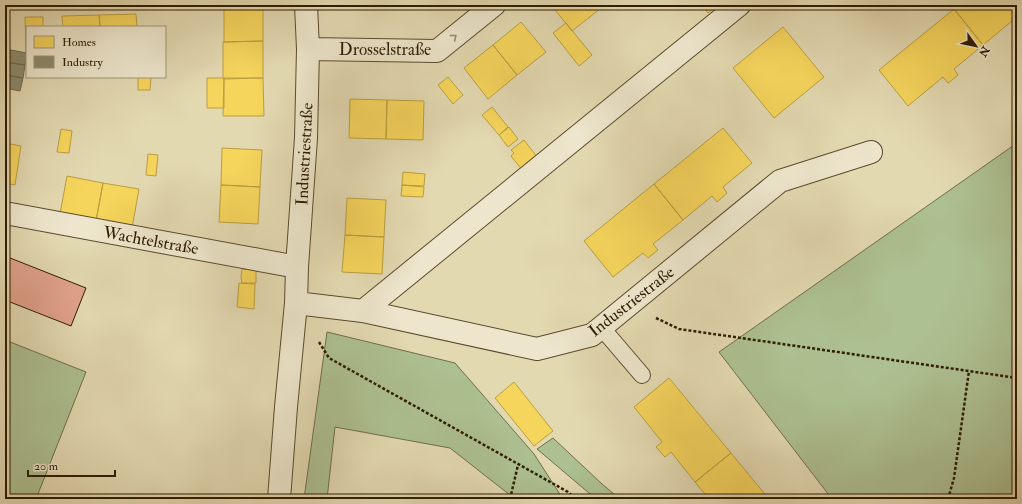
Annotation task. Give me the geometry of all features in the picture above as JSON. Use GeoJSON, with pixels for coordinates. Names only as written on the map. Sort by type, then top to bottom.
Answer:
{"type":"FeatureCollection","features":[{"type":"Feature","properties":{"kind":"street","name":"Industriestraße"},"geometry":{"type":"LineString","coordinates":[[279,499],[296,304],[297,267],[306,138],[308,49],[306,5]]}},
{"type":"Feature","properties":{"kind":"street","name":"Drosselstraße"},"geometry":{"type":"LineString","coordinates":[[308,49],[437,51],[494,5]]}},
{"type":"Feature","properties":{"kind":"street"},"geometry":{"type":"LineString","coordinates":[[363,311],[739,5]]}},
{"type":"Feature","properties":{"kind":"street","name":"Industriestraße"},"geometry":{"type":"LineString","coordinates":[[296,304],[363,311],[537,349],[592,335],[780,181],[871,152]]}},
{"type":"Feature","properties":{"kind":"street","name":"Wachtelstraße"},"geometry":{"type":"LineString","coordinates":[[5,213],[297,267]]}},
{"type":"Feature","properties":{"kind":"lane"},"geometry":{"type":"LineString","coordinates":[[602,327],[642,375]]}},
{"type":"Feature","properties":{"kind":"path"},"geometry":{"type":"LineString","coordinates":[[630,304],[678,329],[1017,378]]}},
{"type":"Feature","properties":{"kind":"path"},"geometry":{"type":"LineString","coordinates":[[316,338],[329,358],[568,492],[576,499]]}},
{"type":"Feature","properties":{"kind":"path"},"geometry":{"type":"LineString","coordinates":[[948,499],[954,478],[969,371]]}},
{"type":"Feature","properties":{"kind":"path"},"geometry":{"type":"LineString","coordinates":[[510,499],[518,464]]}},
{"type":"Feature","properties":{"kind":"green space"},"geometry":{"type":"Polygon","coordinates":[[[1017,143],[1017,499],[832,499],[719,352],[1017,143]]]}},
{"type":"Feature","properties":{"kind":"green space"},"geometry":{"type":"Polygon","coordinates":[[[327,332],[455,363],[534,454],[563,499],[515,499],[450,448],[335,427],[327,499],[304,499],[327,332]]]}},
{"type":"Feature","properties":{"kind":"green space"},"geometry":{"type":"Polygon","coordinates":[[[5,340],[86,372],[36,499],[5,499],[5,340]]]}},
{"type":"Feature","properties":{"kind":"green space"},"geometry":{"type":"Polygon","coordinates":[[[553,438],[620,499],[596,499],[537,449],[553,438]]]}},
{"type":"Feature","properties":{"kind":"building: Homes"},"geometry":{"type":"Polygon","coordinates":[[[5,5],[34,5],[34,7],[5,8],[5,5]]]}},
{"type":"Feature","properties":{"kind":"building: Homes"},"geometry":{"type":"Polygon","coordinates":[[[224,5],[263,5],[263,41],[224,42],[224,5]]]}},
{"type":"Feature","properties":{"kind":"building: Homes"},"geometry":{"type":"Polygon","coordinates":[[[375,5],[414,5],[375,6],[375,5]]]}},
{"type":"Feature","properties":{"kind":"building: Homes"},"geometry":{"type":"Polygon","coordinates":[[[551,5],[600,5],[601,8],[572,31],[551,5]]]}},
{"type":"Feature","properties":{"kind":"building: Homes"},"geometry":{"type":"Polygon","coordinates":[[[702,5],[718,5],[708,13],[702,5]]]}},
{"type":"Feature","properties":{"kind":"building: Homes"},"geometry":{"type":"Polygon","coordinates":[[[958,5],[1017,5],[1017,27],[1012,21],[983,45],[954,9],[958,5]]]}},
{"type":"Feature","properties":{"kind":"building: Homes"},"geometry":{"type":"Polygon","coordinates":[[[954,9],[983,45],[954,69],[958,75],[948,83],[943,77],[908,106],[879,70],[954,9]]]}},
{"type":"Feature","properties":{"kind":"building: Homes"},"geometry":{"type":"Polygon","coordinates":[[[136,14],[137,26],[100,26],[99,15],[136,14]]]}},
{"type":"Feature","properties":{"kind":"building: Homes"},"geometry":{"type":"Polygon","coordinates":[[[99,15],[100,26],[63,26],[62,16],[99,15]]]}},
{"type":"Feature","properties":{"kind":"building: Homes"},"geometry":{"type":"Polygon","coordinates":[[[25,17],[43,17],[43,26],[26,26],[26,52],[25,17]]]}},
{"type":"Feature","properties":{"kind":"building: Homes"},"geometry":{"type":"Polygon","coordinates":[[[521,22],[546,52],[517,75],[493,45],[521,22]]]}},
{"type":"Feature","properties":{"kind":"building: Homes"},"geometry":{"type":"Polygon","coordinates":[[[566,23],[592,55],[579,66],[553,33],[566,23]]]}},
{"type":"Feature","properties":{"kind":"building: Homes"},"geometry":{"type":"Polygon","coordinates":[[[783,27],[824,77],[774,118],[733,68],[783,27]]]}},
{"type":"Feature","properties":{"kind":"building: Homes"},"geometry":{"type":"Polygon","coordinates":[[[263,41],[263,78],[223,79],[223,42],[263,41]]]}},
{"type":"Feature","properties":{"kind":"building: Homes"},"geometry":{"type":"Polygon","coordinates":[[[493,45],[517,75],[488,99],[464,68],[493,45]]]}},
{"type":"Feature","properties":{"kind":"building: Homes"},"geometry":{"type":"Polygon","coordinates":[[[448,77],[463,95],[453,104],[438,85],[448,77]]]}},
{"type":"Feature","properties":{"kind":"building: Homes"},"geometry":{"type":"Polygon","coordinates":[[[138,78],[151,78],[150,90],[138,90],[138,78]]]}},
{"type":"Feature","properties":{"kind":"building: Homes"},"geometry":{"type":"Polygon","coordinates":[[[207,78],[224,78],[224,108],[207,108],[207,78]]]}},
{"type":"Feature","properties":{"kind":"building: Homes"},"geometry":{"type":"Polygon","coordinates":[[[224,78],[263,78],[264,116],[223,116],[224,78]]]}},
{"type":"Feature","properties":{"kind":"building: Homes"},"geometry":{"type":"Polygon","coordinates":[[[350,99],[387,100],[386,139],[349,138],[350,99]]]}},
{"type":"Feature","properties":{"kind":"building: Homes"},"geometry":{"type":"Polygon","coordinates":[[[387,100],[424,101],[423,140],[386,139],[387,100]]]}},
{"type":"Feature","properties":{"kind":"building: Homes"},"geometry":{"type":"Polygon","coordinates":[[[492,107],[508,127],[499,135],[482,115],[492,107]]]}},
{"type":"Feature","properties":{"kind":"building: Homes"},"geometry":{"type":"Polygon","coordinates":[[[509,127],[518,139],[508,147],[499,135],[509,127]]]}},
{"type":"Feature","properties":{"kind":"building: Homes"},"geometry":{"type":"Polygon","coordinates":[[[723,128],[752,163],[723,187],[727,193],[717,202],[712,196],[683,220],[654,184],[723,128]]]}},
{"type":"Feature","properties":{"kind":"building: Homes"},"geometry":{"type":"Polygon","coordinates":[[[61,129],[72,131],[69,153],[57,152],[61,129]]]}},
{"type":"Feature","properties":{"kind":"building: Homes"},"geometry":{"type":"Polygon","coordinates":[[[524,140],[538,158],[523,171],[511,156],[514,153],[511,150],[524,140]]]}},
{"type":"Feature","properties":{"kind":"building: Homes"},"geometry":{"type":"Polygon","coordinates":[[[5,143],[21,146],[15,185],[5,183],[5,143]]]}},
{"type":"Feature","properties":{"kind":"building: Homes"},"geometry":{"type":"Polygon","coordinates":[[[222,148],[262,150],[260,187],[221,185],[222,148]]]}},
{"type":"Feature","properties":{"kind":"building: Homes"},"geometry":{"type":"Polygon","coordinates":[[[148,154],[158,155],[156,176],[146,175],[148,154]]]}},
{"type":"Feature","properties":{"kind":"building: Homes"},"geometry":{"type":"Polygon","coordinates":[[[403,172],[425,174],[424,186],[402,185],[403,172]]]}},
{"type":"Feature","properties":{"kind":"building: Homes"},"geometry":{"type":"Polygon","coordinates":[[[67,176],[103,183],[96,221],[60,214],[67,176]]]}},
{"type":"Feature","properties":{"kind":"building: Homes"},"geometry":{"type":"Polygon","coordinates":[[[103,183],[139,189],[132,228],[96,221],[103,183]]]}},
{"type":"Feature","properties":{"kind":"building: Homes"},"geometry":{"type":"Polygon","coordinates":[[[654,184],[683,220],[653,244],[658,250],[648,258],[643,253],[613,277],[584,241],[654,184]]]}},
{"type":"Feature","properties":{"kind":"building: Homes"},"geometry":{"type":"Polygon","coordinates":[[[221,185],[260,187],[258,224],[219,222],[221,185]]]}},
{"type":"Feature","properties":{"kind":"building: Homes"},"geometry":{"type":"Polygon","coordinates":[[[402,185],[424,187],[423,197],[401,196],[402,185]]]}},
{"type":"Feature","properties":{"kind":"building: Homes"},"geometry":{"type":"Polygon","coordinates":[[[347,198],[386,200],[384,237],[345,235],[347,198]]]}},
{"type":"Feature","properties":{"kind":"building: Homes"},"geometry":{"type":"Polygon","coordinates":[[[345,235],[384,237],[382,274],[342,272],[345,235]]]}},
{"type":"Feature","properties":{"kind":"building: Homes"},"geometry":{"type":"Polygon","coordinates":[[[242,269],[256,270],[256,283],[242,283],[242,269]]]}},
{"type":"Feature","properties":{"kind":"building: Homes"},"geometry":{"type":"Polygon","coordinates":[[[239,283],[255,284],[254,309],[237,307],[239,283]]]}},
{"type":"Feature","properties":{"kind":"building: Homes"},"geometry":{"type":"Polygon","coordinates":[[[669,378],[731,453],[695,482],[671,452],[665,457],[656,447],[662,442],[634,407],[669,378]]]}},
{"type":"Feature","properties":{"kind":"building: Homes"},"geometry":{"type":"Polygon","coordinates":[[[514,382],[553,431],[534,446],[495,398],[514,382]]]}},
{"type":"Feature","properties":{"kind":"building: Homes"},"geometry":{"type":"Polygon","coordinates":[[[731,453],[769,499],[709,499],[695,482],[731,453]]]}},
{"type":"Feature","properties":{"kind":"building: Industry"},"geometry":{"type":"Polygon","coordinates":[[[5,49],[26,53],[25,65],[5,62],[5,49]]]}},
{"type":"Feature","properties":{"kind":"building: Industry"},"geometry":{"type":"Polygon","coordinates":[[[5,62],[25,65],[23,78],[5,75],[5,62]]]}},
{"type":"Feature","properties":{"kind":"building: Industry"},"geometry":{"type":"Polygon","coordinates":[[[5,75],[23,78],[20,91],[5,88],[5,75]]]}},
{"type":"Feature","properties":{"kind":"building: Other"},"geometry":{"type":"Polygon","coordinates":[[[5,256],[86,288],[71,326],[5,300],[5,256]]]}}]}
